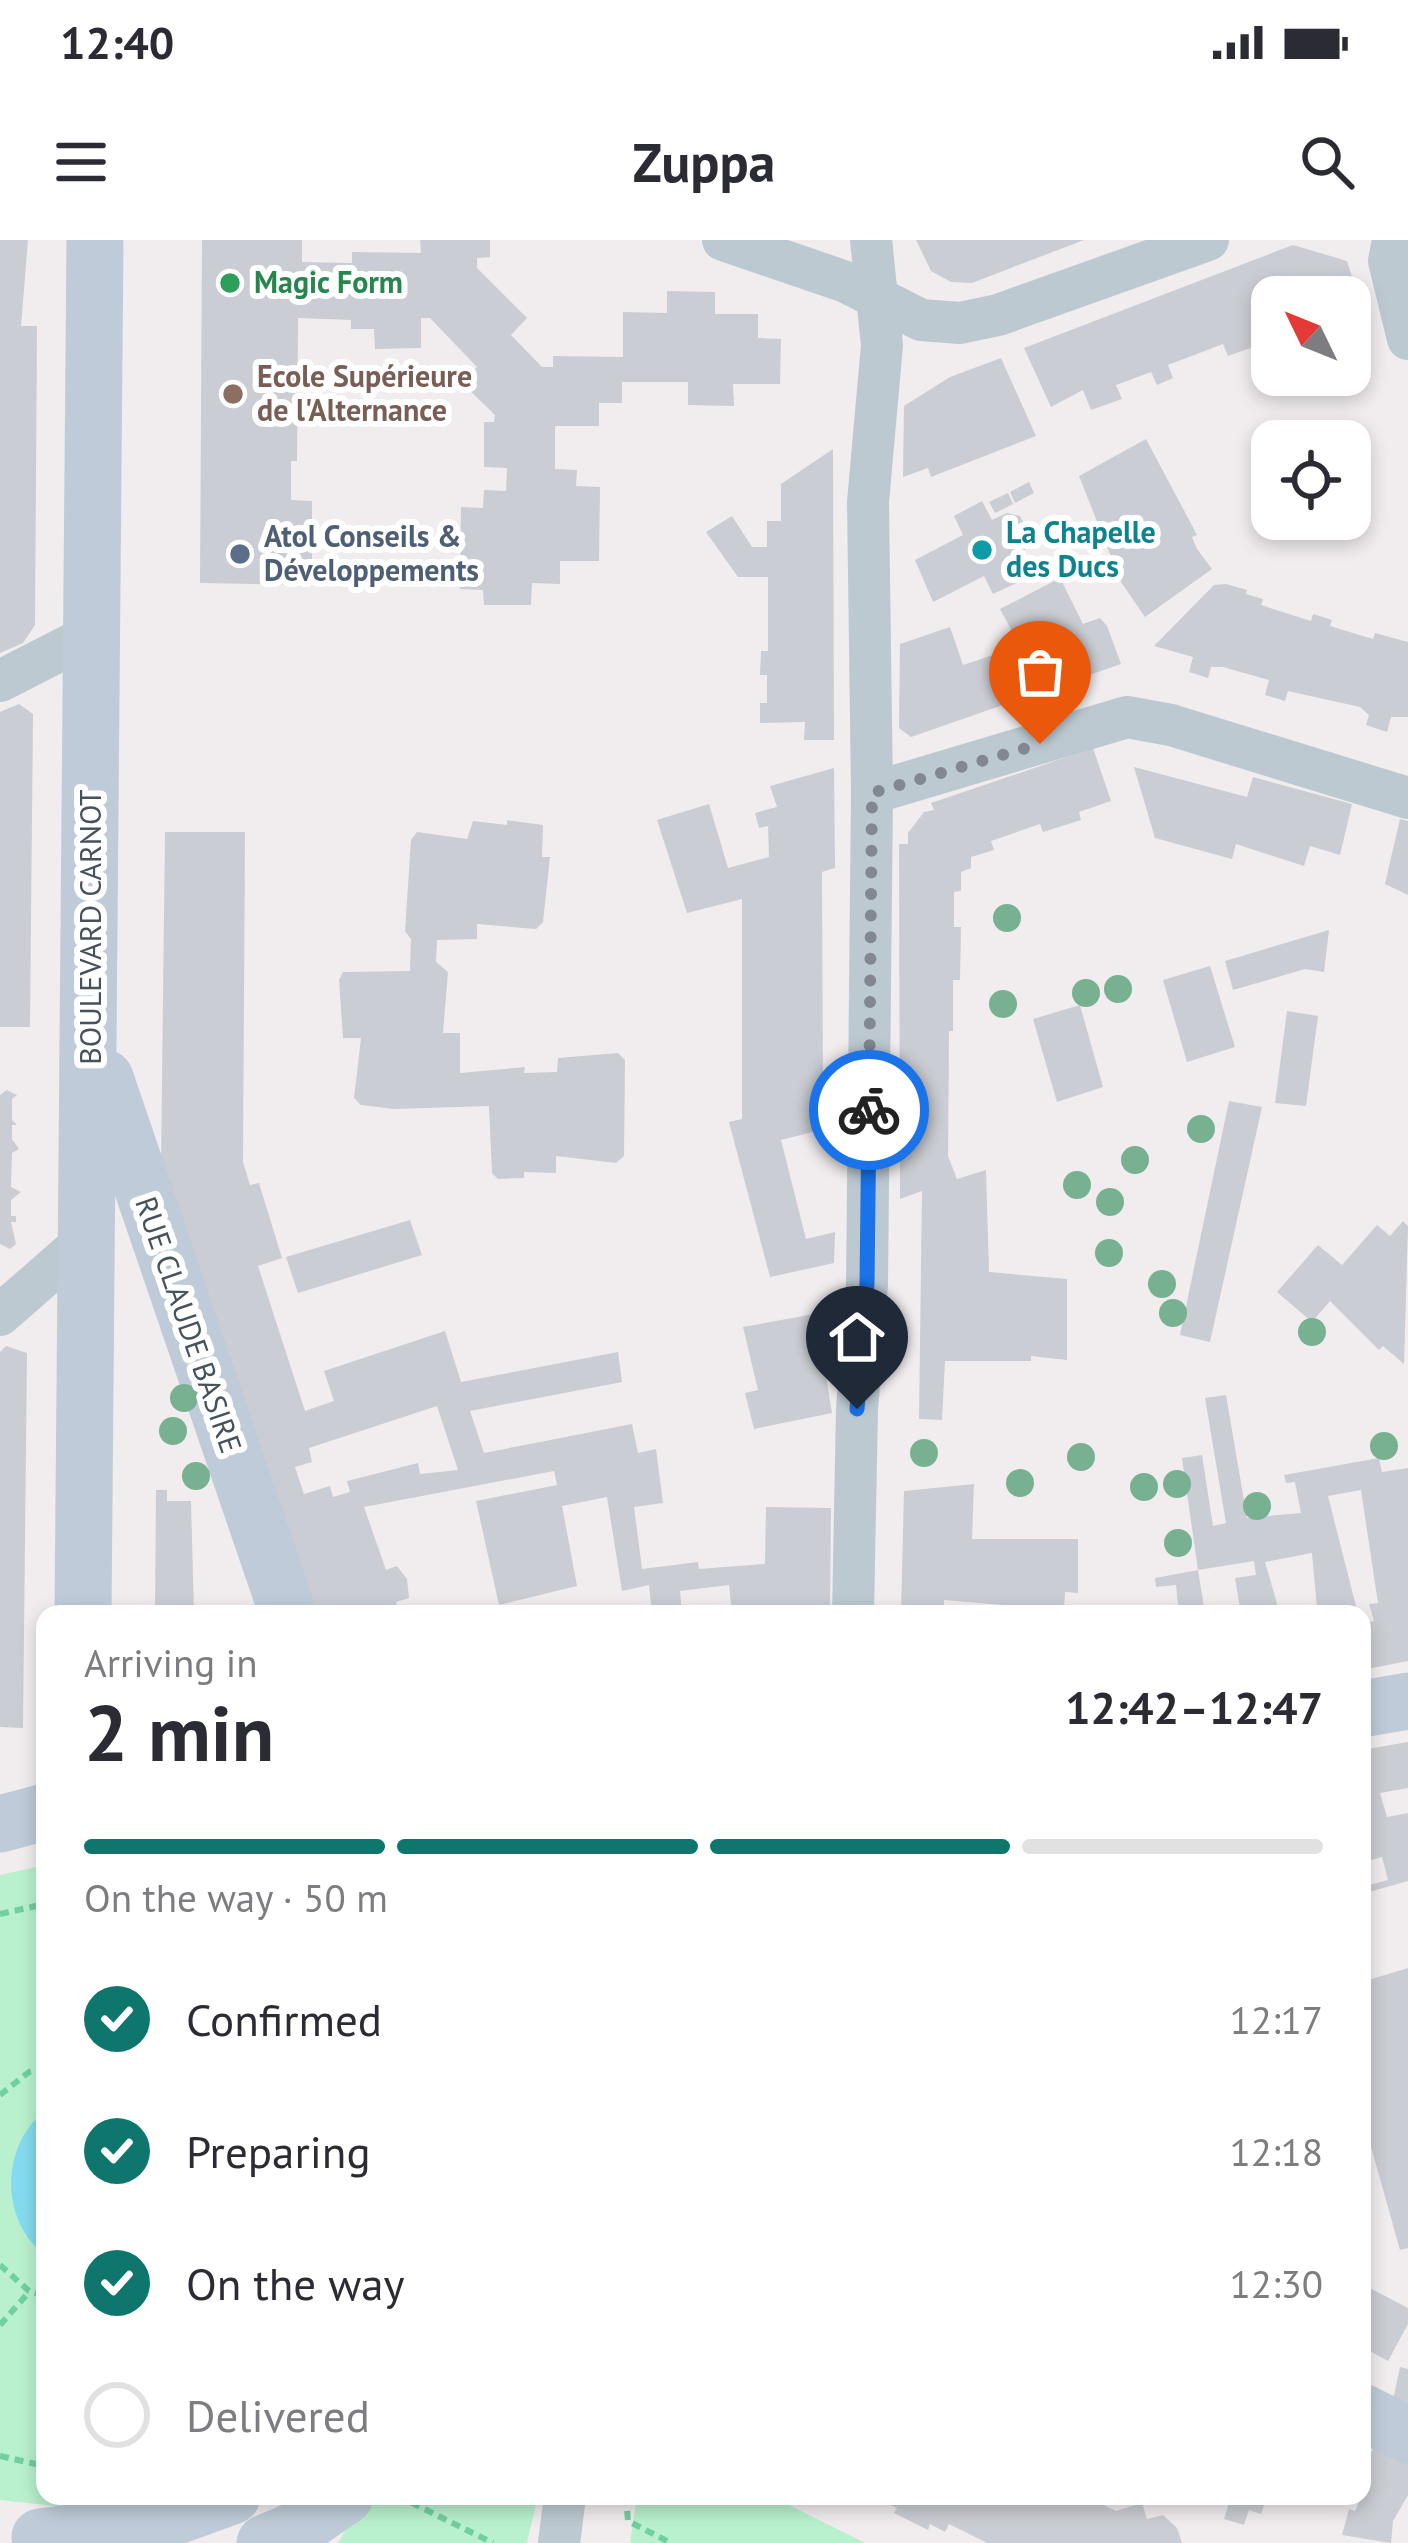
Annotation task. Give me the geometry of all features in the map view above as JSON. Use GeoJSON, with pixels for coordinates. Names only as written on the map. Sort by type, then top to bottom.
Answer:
{"type":"FeatureCollection","features":[{"type":"Feature","properties":{"kind":"main road","name":"BOULEVARD CARNOT"},"geometry":{"type":"LineString","coordinates":[[83,1605],[94,240]]}},
{"type":"Feature","properties":{"kind":"main road","name":"RUE CLAUDE BASIRE"},"geometry":{"type":"LineString","coordinates":[[90,1034],[285,1605]]}},
{"type":"Feature","properties":{"kind":"main road"},"geometry":{"type":"LineString","coordinates":[[88,1318],[100,1317],[131,1296],[148,1295],[182,1314]]}},
{"type":"Feature","properties":{"kind":"main road"},"geometry":{"type":"LineString","coordinates":[[1371,1707],[1408,1700]]}},
{"type":"Feature","properties":{"kind":"main road"},"geometry":{"type":"LineString","coordinates":[[0,1824],[36,1814]]}},
{"type":"Feature","properties":{"kind":"main road"},"geometry":{"type":"LineString","coordinates":[[1371,2416],[1408,2435]]}},
{"type":"Feature","properties":{"kind":"main road"},"geometry":{"type":"LineString","coordinates":[[36,2537],[163,2521],[207,2505]]}},
{"type":"Feature","properties":{"kind":"main road"},"geometry":{"type":"LineString","coordinates":[[297,2531],[334,2505]]}},
{"type":"Feature","properties":{"kind":"street"},"geometry":{"type":"LineString","coordinates":[[723,240],[881,298],[921,320],[960,323],[998,315],[1208,240]]}},
{"type":"Feature","properties":{"kind":"street"},"geometry":{"type":"LineString","coordinates":[[853,1605],[857,1409],[867,1284],[872,793],[868,502],[881,298],[871,240]]}},
{"type":"Feature","properties":{"kind":"street"},"geometry":{"type":"LineString","coordinates":[[1383,247],[1408,338]]}},
{"type":"Feature","properties":{"kind":"street"},"geometry":{"type":"LineString","coordinates":[[0,681],[92,634]]}},
{"type":"Feature","properties":{"kind":"street"},"geometry":{"type":"LineString","coordinates":[[872,793],[1127,717],[1171,725],[1398,791]]}},
{"type":"Feature","properties":{"kind":"street"},"geometry":{"type":"LineString","coordinates":[[0,1315],[88,1238]]}},
{"type":"Feature","properties":{"kind":"street"},"geometry":{"type":"LineString","coordinates":[[559,2543],[564,2505]]}},
{"type":"Feature","properties":{"kind":"path"},"geometry":{"type":"LineString","coordinates":[[0,1914],[36,1906]]}},
{"type":"Feature","properties":{"kind":"path"},"geometry":{"type":"LineString","coordinates":[[0,2095],[36,2070]]}},
{"type":"Feature","properties":{"kind":"path"},"geometry":{"type":"LineString","coordinates":[[0,2265],[36,2293]]}},
{"type":"Feature","properties":{"kind":"path"},"geometry":{"type":"LineString","coordinates":[[0,2325],[29,2291]]}},
{"type":"Feature","properties":{"kind":"path"},"geometry":{"type":"LineString","coordinates":[[0,2456],[36,2464]]}},
{"type":"Feature","properties":{"kind":"path"},"geometry":{"type":"LineString","coordinates":[[416,2505],[494,2543]]}},
{"type":"Feature","properties":{"kind":"path"},"geometry":{"type":"LineString","coordinates":[[627,2505],[628,2521],[671,2543]]}},
{"type":"Feature","properties":{"kind":"green space"},"geometry":{"type":"Polygon","coordinates":[[[36,1867],[36,2504],[0,2500],[0,1875],[36,1867]]]}},
{"type":"Feature","properties":{"kind":"green space"},"geometry":{"type":"Polygon","coordinates":[[[46,2505],[121,2505],[91,2510],[46,2505]]]}},
{"type":"Feature","properties":{"kind":"green space"},"geometry":{"type":"Polygon","coordinates":[[[358,2505],[536,2505],[527,2543],[338,2543],[358,2505]]]}},
{"type":"Feature","properties":{"kind":"green space"},"geometry":{"type":"Polygon","coordinates":[[[636,2505],[789,2505],[865,2543],[630,2543],[636,2505]]]}},
{"type":"Feature","properties":{"kind":"water"},"geometry":{"type":"Polygon","coordinates":[[[36,2121],[36,2247],[20,2223],[11,2184],[19,2144],[36,2121]]]}},
{"type":"Feature","properties":{"kind":"building"},"geometry":{"type":"Polygon","coordinates":[[[0,240],[28,240],[21,326],[37,326],[35,625],[23,643],[0,653],[0,240]]]}},
{"type":"Feature","properties":{"kind":"building"},"geometry":{"type":"Polygon","coordinates":[[[202,240],[302,240],[302,262],[352,263],[352,252],[421,253],[420,240],[490,240],[490,257],[477,258],[477,268],[527,318],[511,335],[542,367],[553,367],[553,356],[623,357],[623,312],[667,313],[667,291],[715,292],[715,314],[758,314],[758,338],[781,339],[780,384],[733,384],[734,406],[688,405],[688,382],[622,382],[622,403],[599,403],[599,426],[555,426],[555,469],[577,470],[576,486],[600,487],[599,561],[560,561],[560,584],[532,583],[531,605],[484,605],[483,590],[460,589],[461,507],[483,508],[484,490],[506,491],[507,468],[484,467],[484,422],[494,422],[495,415],[462,383],[477,367],[430,318],[421,318],[421,348],[375,349],[374,329],[351,329],[351,320],[298,318],[297,461],[291,461],[291,500],[312,501],[312,585],[200,583],[202,240]]]}},
{"type":"Feature","properties":{"kind":"building"},"geometry":{"type":"Polygon","coordinates":[[[916,240],[1084,240],[972,283],[951,282],[931,271],[916,240]]]}},
{"type":"Feature","properties":{"kind":"building"},"geometry":{"type":"Polygon","coordinates":[[[1293,245],[1347,261],[1352,276],[1251,276],[1251,348],[1228,356],[1223,344],[1168,365],[1173,378],[1157,385],[1151,372],[1116,385],[1122,399],[1091,410],[1083,390],[1051,407],[1024,348],[1293,245]]]}},
{"type":"Feature","properties":{"kind":"building"},"geometry":{"type":"Polygon","coordinates":[[[1001,358],[1036,436],[931,477],[928,468],[903,477],[904,406],[950,377],[1001,358]]]}},
{"type":"Feature","properties":{"kind":"building"},"geometry":{"type":"Polygon","coordinates":[[[1146,439],[1197,535],[1192,537],[1197,549],[1212,569],[1145,617],[1121,582],[1079,476],[1146,439]]]}},
{"type":"Feature","properties":{"kind":"building"},"geometry":{"type":"Polygon","coordinates":[[[833,449],[834,740],[804,740],[805,722],[760,723],[760,703],[767,703],[767,675],[760,675],[761,651],[768,651],[768,577],[738,577],[706,532],[732,516],[752,547],[767,547],[767,521],[781,521],[781,484],[833,449]]]}},
{"type":"Feature","properties":{"kind":"building"},"geometry":{"type":"Polygon","coordinates":[[[1029,482],[1034,493],[1015,503],[1010,492],[1029,482]]]}},
{"type":"Feature","properties":{"kind":"building"},"geometry":{"type":"Polygon","coordinates":[[[1008,493],[1013,504],[995,513],[989,502],[1008,493]]]}},
{"type":"Feature","properties":{"kind":"building","name":"La Chapelle des Ducs"},"geometry":{"type":"Polygon","coordinates":[[[982,501],[992,520],[1007,513],[1020,516],[1034,542],[1013,560],[1023,580],[993,594],[984,576],[933,602],[915,560],[963,535],[954,516],[982,501]]]}},
{"type":"Feature","properties":{"kind":"building"},"geometry":{"type":"Polygon","coordinates":[[[1060,578],[1083,624],[1100,618],[1107,626],[1121,664],[911,737],[899,728],[900,644],[950,627],[963,665],[1020,646],[1000,609],[1060,578]]]}},
{"type":"Feature","properties":{"kind":"building"},"geometry":{"type":"Polygon","coordinates":[[[1226,584],[1263,599],[1261,605],[1311,621],[1313,614],[1332,620],[1330,626],[1373,639],[1375,633],[1408,642],[1408,717],[1391,717],[1387,732],[1366,725],[1369,715],[1360,707],[1288,691],[1285,701],[1265,695],[1269,680],[1223,667],[1211,667],[1208,678],[1189,672],[1193,657],[1154,646],[1214,585],[1226,584]]]}},
{"type":"Feature","properties":{"kind":"building"},"geometry":{"type":"Polygon","coordinates":[[[19,704],[33,714],[30,1027],[0,1027],[0,712],[19,704]]]}},
{"type":"Feature","properties":{"kind":"building"},"geometry":{"type":"Polygon","coordinates":[[[1093,748],[1111,801],[1079,812],[1081,820],[1043,832],[1040,824],[991,841],[994,850],[971,857],[971,868],[961,872],[961,891],[954,892],[954,927],[961,927],[960,980],[953,980],[953,1031],[949,1031],[948,1156],[957,1179],[986,1170],[989,1272],[1067,1279],[1067,1360],[1031,1356],[1031,1361],[945,1361],[942,1420],[919,1419],[922,1191],[900,1199],[899,844],[908,844],[908,833],[924,812],[934,810],[931,803],[1093,748]]]}},
{"type":"Feature","properties":{"kind":"building"},"geometry":{"type":"Polygon","coordinates":[[[1134,767],[1247,797],[1253,777],[1352,804],[1340,855],[1310,846],[1304,866],[1236,844],[1232,859],[1155,838],[1134,767]]]}},
{"type":"Feature","properties":{"kind":"building"},"geometry":{"type":"Polygon","coordinates":[[[834,768],[835,868],[822,872],[823,1098],[836,1094],[836,1126],[781,1140],[806,1239],[835,1232],[834,1263],[770,1277],[729,1122],[742,1119],[742,899],[687,913],[657,820],[709,804],[728,868],[769,857],[768,826],[759,828],[755,813],[777,807],[770,786],[834,768]]]}},
{"type":"Feature","properties":{"kind":"building"},"geometry":{"type":"Polygon","coordinates":[[[1400,819],[1408,821],[1408,895],[1385,884],[1400,819]]]}},
{"type":"Feature","properties":{"kind":"building"},"geometry":{"type":"Polygon","coordinates":[[[507,820],[543,825],[542,857],[550,857],[543,922],[536,929],[477,924],[477,939],[437,940],[436,962],[448,972],[443,1033],[460,1033],[460,1073],[525,1067],[524,1073],[557,1072],[558,1058],[618,1053],[625,1060],[624,1156],[616,1163],[556,1156],[556,1173],[524,1172],[524,1178],[498,1179],[492,1173],[489,1106],[394,1109],[361,1105],[354,1098],[361,1038],[343,1038],[339,980],[343,972],[410,971],[411,939],[405,931],[411,840],[417,832],[467,839],[473,821],[507,825],[507,820]]]}},
{"type":"Feature","properties":{"kind":"building"},"geometry":{"type":"Polygon","coordinates":[[[165,832],[245,832],[243,1162],[250,1185],[259,1183],[282,1258],[258,1266],[305,1411],[334,1401],[324,1371],[445,1331],[461,1382],[618,1352],[622,1382],[470,1411],[484,1453],[632,1424],[638,1453],[656,1449],[663,1503],[634,1507],[642,1569],[698,1562],[699,1569],[765,1564],[766,1507],[831,1508],[830,1605],[731,1605],[729,1585],[680,1591],[681,1605],[651,1605],[649,1585],[622,1591],[607,1497],[562,1506],[577,1586],[499,1605],[476,1501],[557,1485],[554,1471],[364,1507],[386,1570],[397,1566],[407,1579],[409,1598],[397,1605],[304,1605],[161,1166],[165,832]],[[437,1406],[309,1448],[312,1462],[295,1467],[304,1494],[330,1486],[333,1497],[350,1492],[347,1481],[418,1463],[420,1474],[458,1470],[437,1406]]]}},
{"type":"Feature","properties":{"kind":"building"},"geometry":{"type":"Polygon","coordinates":[[[1329,930],[1324,972],[1305,969],[1233,990],[1225,961],[1329,930]]]}},
{"type":"Feature","properties":{"kind":"building"},"geometry":{"type":"Polygon","coordinates":[[[1210,966],[1235,1047],[1187,1062],[1163,980],[1210,966]]]}},
{"type":"Feature","properties":{"kind":"building"},"geometry":{"type":"Polygon","coordinates":[[[1080,1005],[1103,1087],[1057,1102],[1033,1019],[1080,1005]]]}},
{"type":"Feature","properties":{"kind":"building"},"geometry":{"type":"Polygon","coordinates":[[[1287,1011],[1318,1016],[1306,1106],[1275,1103],[1287,1011]]]}},
{"type":"Feature","properties":{"kind":"building"},"geometry":{"type":"Polygon","coordinates":[[[7,1090],[17,1095],[12,1099],[12,1120],[17,1125],[12,1125],[12,1139],[19,1149],[12,1153],[11,1187],[21,1192],[11,1200],[16,1244],[10,1249],[0,1244],[0,1095],[7,1090]]]}},
{"type":"Feature","properties":{"kind":"building"},"geometry":{"type":"Polygon","coordinates":[[[1229,1101],[1262,1107],[1210,1342],[1180,1335],[1229,1101]]]}},
{"type":"Feature","properties":{"kind":"building"},"geometry":{"type":"Polygon","coordinates":[[[410,1220],[422,1255],[298,1293],[286,1257],[410,1220]]]}},
{"type":"Feature","properties":{"kind":"building"},"geometry":{"type":"Polygon","coordinates":[[[1403,1221],[1408,1226],[1404,1364],[1383,1346],[1379,1350],[1330,1301],[1312,1322],[1277,1292],[1318,1245],[1342,1265],[1377,1225],[1390,1236],[1403,1221]]]}},
{"type":"Feature","properties":{"kind":"building"},"geometry":{"type":"Polygon","coordinates":[[[825,1312],[833,1348],[822,1351],[832,1413],[754,1429],[745,1393],[758,1390],[743,1327],[825,1312]]]}},
{"type":"Feature","properties":{"kind":"building"},"geometry":{"type":"Polygon","coordinates":[[[6,1346],[27,1353],[23,1728],[0,1727],[0,1352],[6,1346]]]}},
{"type":"Feature","properties":{"kind":"building"},"geometry":{"type":"Polygon","coordinates":[[[1226,1395],[1247,1518],[1301,1513],[1295,1482],[1286,1483],[1284,1475],[1379,1458],[1382,1472],[1408,1468],[1408,1661],[1371,1668],[1374,1621],[1369,1604],[1378,1603],[1361,1490],[1328,1496],[1356,1605],[1317,1605],[1312,1553],[1265,1562],[1277,1605],[1240,1605],[1235,1578],[1256,1575],[1254,1561],[1198,1570],[1182,1458],[1202,1455],[1213,1526],[1226,1523],[1205,1398],[1226,1395]]]}},
{"type":"Feature","properties":{"kind":"building"},"geometry":{"type":"Polygon","coordinates":[[[974,1484],[972,1539],[1078,1539],[1078,1593],[1065,1592],[1064,1605],[944,1600],[944,1605],[901,1605],[904,1491],[974,1484]]]}},
{"type":"Feature","properties":{"kind":"building"},"geometry":{"type":"Polygon","coordinates":[[[156,1490],[167,1490],[167,1501],[191,1501],[194,1605],[155,1605],[156,1490]]]}},
{"type":"Feature","properties":{"kind":"building"},"geometry":{"type":"Polygon","coordinates":[[[1198,1570],[1204,1605],[1178,1605],[1176,1585],[1156,1587],[1155,1578],[1198,1570]]]}},
{"type":"Feature","properties":{"kind":"building"},"geometry":{"type":"Polygon","coordinates":[[[1408,1742],[1408,1788],[1380,1793],[1387,1817],[1408,1813],[1408,1881],[1371,1891],[1371,1884],[1388,1880],[1382,1857],[1371,1860],[1371,1748],[1408,1742]]]}},
{"type":"Feature","properties":{"kind":"building"},"geometry":{"type":"Polygon","coordinates":[[[1408,1968],[1408,2248],[1400,2250],[1371,2147],[1371,1979],[1408,1968]]]}},
{"type":"Feature","properties":{"kind":"building"},"geometry":{"type":"Polygon","coordinates":[[[1371,2289],[1408,2308],[1408,2324],[1388,2361],[1371,2352],[1371,2289]]]}},
{"type":"Feature","properties":{"kind":"building"},"geometry":{"type":"Polygon","coordinates":[[[1400,2367],[1408,2369],[1408,2413],[1392,2405],[1400,2367]]]}},
{"type":"Feature","properties":{"kind":"building"},"geometry":{"type":"Polygon","coordinates":[[[1374,2445],[1408,2463],[1408,2495],[1393,2521],[1391,2543],[1342,2535],[1349,2509],[1371,2505],[1374,2445]]]}},
{"type":"Feature","properties":{"kind":"building"},"geometry":{"type":"Polygon","coordinates":[[[891,2505],[1104,2505],[1116,2511],[1143,2505],[1147,2519],[1163,2515],[1177,2528],[1182,2543],[987,2543],[949,2524],[945,2532],[930,2524],[928,2530],[894,2513],[897,2508],[891,2505]]]}},
{"type":"Feature","properties":{"kind":"building"},"geometry":{"type":"Polygon","coordinates":[[[1228,2505],[1264,2505],[1261,2514],[1249,2510],[1244,2525],[1224,2519],[1228,2505]]]}},
{"type":"Feature","properties":{"kind":"way so far"},"geometry":{"type":"LineString","coordinates":[[869,1110],[872,793],[1040,744]]}},
{"type":"Feature","properties":{"kind":"place","name":"Magic Form"},"geometry":{"type":"Point","coordinates":[230,283]}},
{"type":"Feature","properties":{"kind":"place","name":"Ecole Supérieure de l'Alternance"},"geometry":{"type":"Point","coordinates":[233,394]}},
{"type":"Feature","properties":{"kind":"place","name":"La Chapelle des Ducs"},"geometry":{"type":"Point","coordinates":[982,550]}},
{"type":"Feature","properties":{"kind":"place","name":"Atol Conseils & Développements"},"geometry":{"type":"Point","coordinates":[240,554]}},
{"type":"Feature","properties":{"kind":"route"},"geometry":{"type":"LineString","coordinates":[[857,1409],[867,1284],[869,1110]]}}]}
